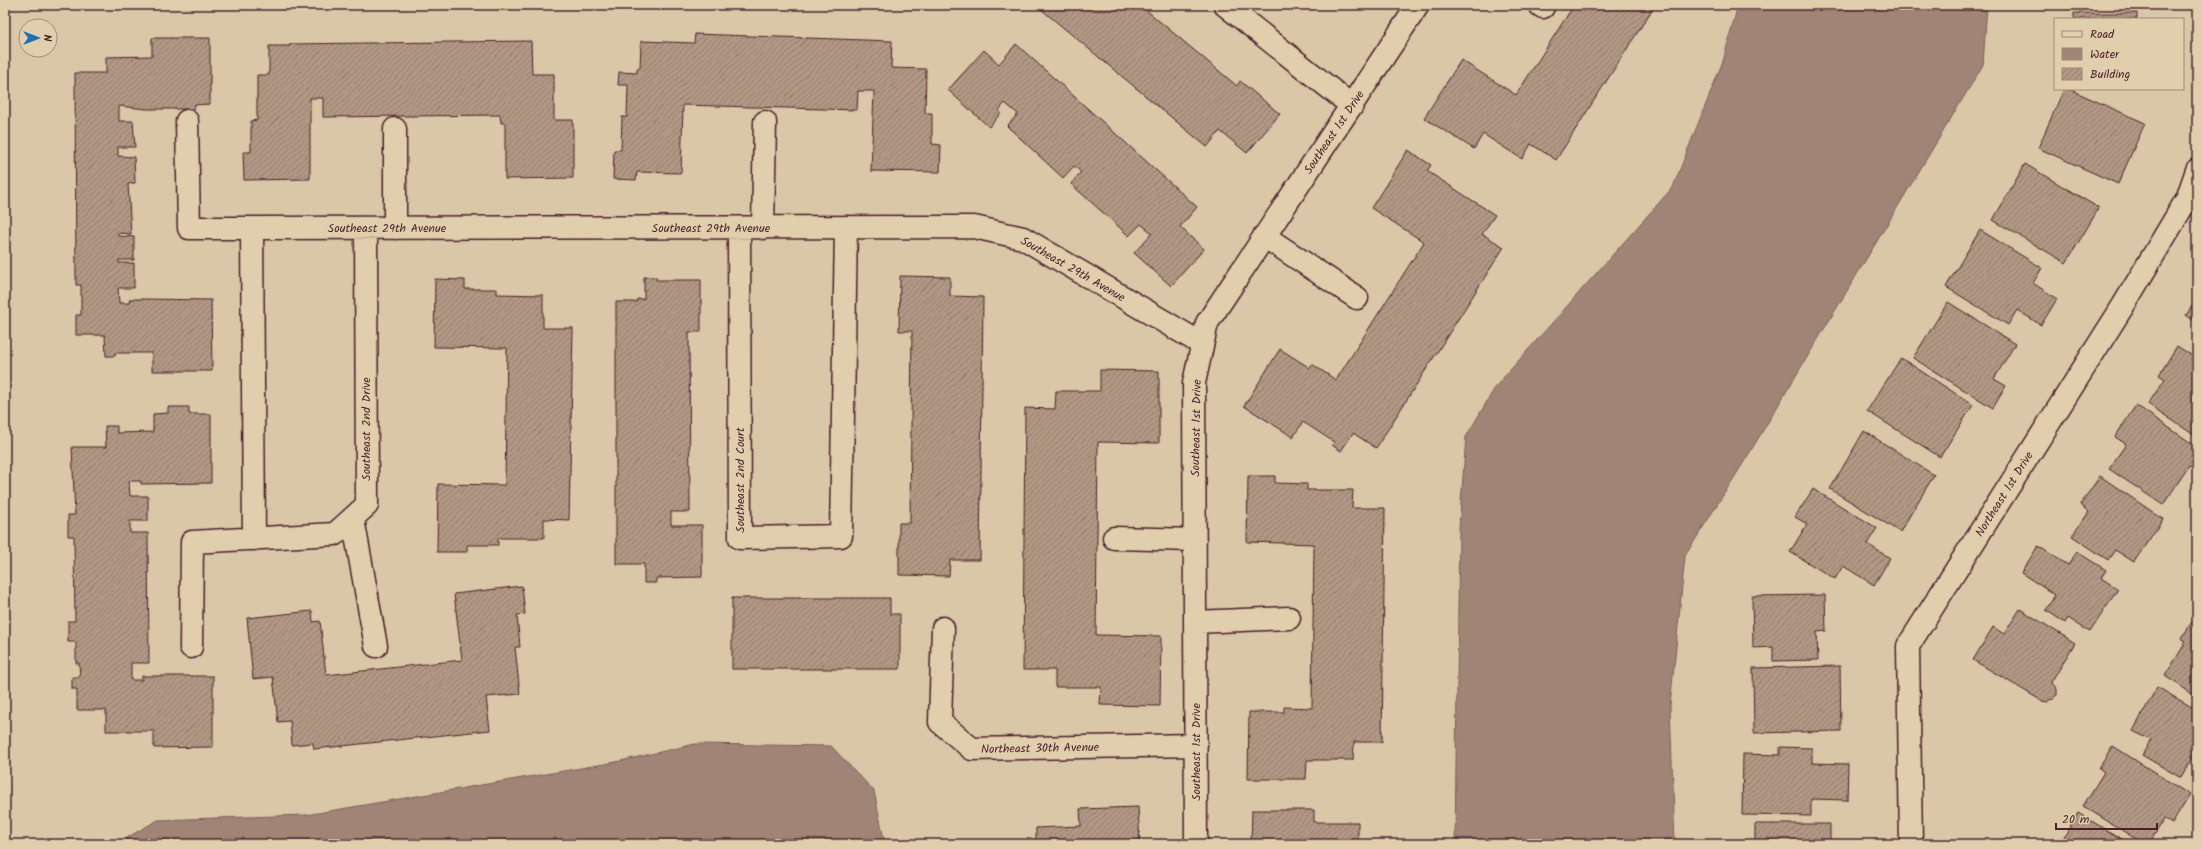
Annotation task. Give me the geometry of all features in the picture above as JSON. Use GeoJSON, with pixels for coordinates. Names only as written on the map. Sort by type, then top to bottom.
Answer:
{"type":"FeatureCollection","features":[{"type":"Feature","properties":{"kind":"street"},"geometry":{"type":"LineString","coordinates":[[1225,5],[1352,106]]}},
{"type":"Feature","properties":{"kind":"street","name":"Southeast 1st Drive"},"geometry":{"type":"LineString","coordinates":[[1196,844],[1194,383],[1207,322],[1352,106],[1415,6]]}},
{"type":"Feature","properties":{"kind":"street","name":"Southeast 29th Avenue"},"geometry":{"type":"LineString","coordinates":[[187,121],[188,228],[974,227],[1023,238],[1202,344]]}},
{"type":"Feature","properties":{"kind":"street"},"geometry":{"type":"LineString","coordinates":[[763,228],[765,122]]}},
{"type":"Feature","properties":{"kind":"street"},"geometry":{"type":"LineString","coordinates":[[395,129],[395,228]]}},
{"type":"Feature","properties":{"kind":"street","name":"Northeast 1st Drive"},"geometry":{"type":"LineString","coordinates":[[1911,844],[1908,646],[2123,306],[2187,199],[2197,170]]}},
{"type":"Feature","properties":{"kind":"street","name":"Southeast 2nd Court"},"geometry":{"type":"LineString","coordinates":[[739,228],[740,538],[841,536],[846,227]]}},
{"type":"Feature","properties":{"kind":"street"},"geometry":{"type":"LineString","coordinates":[[252,228],[254,539]]}},
{"type":"Feature","properties":{"kind":"street","name":"Southeast 2nd Drive"},"geometry":{"type":"LineString","coordinates":[[191,647],[192,542],[335,534],[367,506],[366,228]]}},
{"type":"Feature","properties":{"kind":"street"},"geometry":{"type":"LineString","coordinates":[[1264,236],[1357,298]]}},
{"type":"Feature","properties":{"kind":"street"},"geometry":{"type":"LineString","coordinates":[[353,519],[376,646]]}},
{"type":"Feature","properties":{"kind":"street"},"geometry":{"type":"LineString","coordinates":[[1114,538],[1195,540]]}},
{"type":"Feature","properties":{"kind":"street"},"geometry":{"type":"LineString","coordinates":[[1195,622],[1289,618]]}},
{"type":"Feature","properties":{"kind":"street","name":"Northeast 30th Avenue"},"geometry":{"type":"LineString","coordinates":[[943,628],[940,722],[972,749],[1196,745]]}},
{"type":"Feature","properties":{"kind":"water"},"geometry":{"type":"Polygon","coordinates":[[[1738,5],[1987,5],[1983,65],[1747,457],[1685,556],[1670,706],[1675,844],[1455,844],[1459,529],[1466,437],[1496,386],[1673,187],[1723,61],[1738,5]]]}},
{"type":"Feature","properties":{"kind":"water"},"geometry":{"type":"Polygon","coordinates":[[[695,744],[831,746],[874,791],[885,844],[123,844],[128,837],[158,820],[306,815],[616,762],[695,744]]]}},
{"type":"Feature","properties":{"kind":"building"},"geometry":{"type":"Polygon","coordinates":[[[1036,5],[1140,5],[1237,86],[1240,81],[1280,114],[1247,153],[1220,131],[1207,147],[1036,5]]]}},
{"type":"Feature","properties":{"kind":"building"},"geometry":{"type":"Polygon","coordinates":[[[1574,5],[1655,5],[1556,160],[1531,144],[1522,159],[1483,134],[1474,149],[1424,118],[1461,60],[1516,95],[1574,5]]]}},
{"type":"Feature","properties":{"kind":"building"},"geometry":{"type":"Polygon","coordinates":[[[2074,13],[2137,13],[2137,18],[2074,18],[2074,13]]]}},
{"type":"Feature","properties":{"kind":"building"},"geometry":{"type":"Polygon","coordinates":[[[695,34],[892,41],[891,68],[926,69],[925,113],[932,113],[932,144],[941,145],[940,172],[871,171],[874,91],[858,91],[857,110],[683,105],[681,173],[637,172],[636,180],[613,179],[614,150],[621,150],[622,117],[627,117],[628,85],[618,85],[619,72],[637,73],[637,68],[640,68],[641,41],[694,43],[695,34]]]}},
{"type":"Feature","properties":{"kind":"building"},"geometry":{"type":"Polygon","coordinates":[[[152,38],[210,38],[210,104],[194,105],[194,109],[146,109],[119,106],[119,121],[133,121],[135,147],[118,147],[118,156],[134,157],[135,183],[128,184],[131,234],[118,233],[118,236],[134,237],[134,260],[119,260],[119,263],[134,263],[134,288],[118,288],[119,303],[129,303],[130,299],[211,300],[212,371],[152,371],[152,353],[115,353],[115,356],[106,356],[105,335],[76,335],[76,315],[81,315],[81,285],[76,285],[75,73],[106,73],[106,57],[152,56],[152,38]]]}},
{"type":"Feature","properties":{"kind":"building"},"geometry":{"type":"Polygon","coordinates":[[[531,41],[532,74],[554,74],[554,120],[573,120],[573,178],[505,179],[505,123],[501,123],[500,115],[323,117],[323,98],[310,98],[310,179],[244,180],[243,152],[251,152],[251,121],[257,120],[257,75],[269,75],[269,46],[290,46],[290,44],[531,41]]]}},
{"type":"Feature","properties":{"kind":"building"},"geometry":{"type":"Polygon","coordinates":[[[1016,44],[1197,207],[1180,227],[1204,249],[1171,286],[1134,253],[1152,233],[1141,224],[1129,236],[1071,184],[1081,172],[1074,166],[1063,178],[1007,126],[1018,114],[1005,103],[999,110],[1001,113],[989,127],[948,90],[984,50],[999,64],[1016,44]]]}},
{"type":"Feature","properties":{"kind":"building"},"geometry":{"type":"Polygon","coordinates":[[[2064,90],[2071,90],[2145,123],[2118,184],[2038,148],[2064,90]]]}},
{"type":"Feature","properties":{"kind":"building"},"geometry":{"type":"Polygon","coordinates":[[[1408,150],[1431,165],[1427,171],[1495,215],[1482,234],[1504,247],[1376,448],[1353,433],[1341,451],[1332,445],[1334,442],[1303,422],[1293,437],[1244,406],[1280,349],[1310,368],[1312,364],[1336,380],[1424,242],[1371,208],[1408,150]]]}},
{"type":"Feature","properties":{"kind":"building"},"geometry":{"type":"Polygon","coordinates":[[[2025,164],[2099,208],[2066,263],[1993,220],[2025,164]]]}},
{"type":"Feature","properties":{"kind":"building"},"geometry":{"type":"Polygon","coordinates":[[[1980,230],[2042,268],[2033,283],[2057,299],[2041,325],[2017,310],[2008,325],[1946,287],[1980,230]]]}},
{"type":"Feature","properties":{"kind":"building"},"geometry":{"type":"Polygon","coordinates":[[[900,276],[950,277],[950,296],[983,297],[980,560],[950,560],[949,576],[899,575],[899,523],[910,523],[912,331],[899,331],[900,276]]]}},
{"type":"Feature","properties":{"kind":"building"},"geometry":{"type":"Polygon","coordinates":[[[644,277],[656,277],[656,280],[701,280],[701,332],[689,332],[690,512],[671,512],[671,525],[702,525],[702,577],[656,578],[656,583],[644,583],[644,564],[616,564],[616,302],[637,302],[637,299],[644,299],[644,277]]]}},
{"type":"Feature","properties":{"kind":"building"},"geometry":{"type":"Polygon","coordinates":[[[435,279],[465,280],[465,289],[497,289],[497,294],[543,295],[543,328],[573,328],[569,520],[544,519],[544,538],[498,538],[498,545],[467,545],[467,552],[437,552],[438,484],[505,485],[507,348],[434,347],[435,279]]]}},
{"type":"Feature","properties":{"kind":"building"},"geometry":{"type":"Polygon","coordinates":[[[2197,299],[2197,323],[2186,315],[2197,299]]]}},
{"type":"Feature","properties":{"kind":"building"},"geometry":{"type":"Polygon","coordinates":[[[1948,302],[2015,344],[1994,379],[2006,386],[1993,408],[1913,358],[1948,302]]]}},
{"type":"Feature","properties":{"kind":"building"},"geometry":{"type":"Polygon","coordinates":[[[2177,346],[2197,359],[2197,437],[2148,404],[2165,379],[2159,375],[2177,346]]]}},
{"type":"Feature","properties":{"kind":"building"},"geometry":{"type":"Polygon","coordinates":[[[1901,358],[1973,405],[1940,457],[1867,411],[1901,358]]]}},
{"type":"Feature","properties":{"kind":"building"},"geometry":{"type":"Polygon","coordinates":[[[1100,370],[1159,371],[1159,443],[1098,442],[1096,635],[1161,636],[1160,706],[1100,705],[1101,687],[1055,687],[1055,670],[1023,670],[1025,408],[1055,409],[1056,391],[1100,391],[1100,370]]]}},
{"type":"Feature","properties":{"kind":"building"},"geometry":{"type":"Polygon","coordinates":[[[2136,405],[2197,447],[2197,469],[2189,466],[2163,505],[2109,469],[2126,444],[2115,437],[2136,405]]]}},
{"type":"Feature","properties":{"kind":"building"},"geometry":{"type":"Polygon","coordinates":[[[168,407],[189,407],[189,414],[211,414],[211,483],[141,484],[141,481],[129,481],[130,496],[148,496],[148,521],[130,521],[130,533],[148,533],[149,663],[131,663],[131,680],[142,680],[142,676],[213,676],[213,747],[154,748],[154,731],[106,731],[106,710],[77,710],[77,689],[72,689],[72,677],[80,677],[79,663],[76,663],[76,642],[68,642],[68,621],[75,621],[74,536],[68,536],[68,515],[75,515],[72,447],[106,447],[105,426],[117,426],[117,433],[153,432],[153,414],[168,413],[168,407]]]}},
{"type":"Feature","properties":{"kind":"building"},"geometry":{"type":"Polygon","coordinates":[[[1864,431],[1934,475],[1900,532],[1830,489],[1864,431]]]}},
{"type":"Feature","properties":{"kind":"building"},"geometry":{"type":"Polygon","coordinates":[[[1248,476],[1275,476],[1275,483],[1307,484],[1307,490],[1353,490],[1352,508],[1385,508],[1382,742],[1354,742],[1353,760],[1307,760],[1306,779],[1248,779],[1249,712],[1284,712],[1284,707],[1312,708],[1314,544],[1247,542],[1248,476]]]}},
{"type":"Feature","properties":{"kind":"building"},"geometry":{"type":"Polygon","coordinates":[[[2100,476],[2163,519],[2134,562],[2115,550],[2108,560],[2072,536],[2089,512],[2080,505],[2100,476]]]}},
{"type":"Feature","properties":{"kind":"building"},"geometry":{"type":"Polygon","coordinates":[[[1813,489],[1877,528],[1867,544],[1890,558],[1874,585],[1843,566],[1835,579],[1790,552],[1807,524],[1795,517],[1813,489]]]}},
{"type":"Feature","properties":{"kind":"building"},"geometry":{"type":"Polygon","coordinates":[[[2038,546],[2068,565],[2077,552],[2106,570],[2101,578],[2118,589],[2090,632],[2068,618],[2065,623],[2046,610],[2055,595],[2021,573],[2038,546]]]}},
{"type":"Feature","properties":{"kind":"building"},"geometry":{"type":"Polygon","coordinates":[[[522,586],[525,614],[517,615],[520,647],[515,647],[520,694],[486,697],[490,730],[314,749],[313,743],[292,745],[290,721],[278,722],[273,677],[253,679],[247,618],[312,611],[313,622],[320,621],[326,675],[462,660],[454,594],[522,586]]]}},
{"type":"Feature","properties":{"kind":"building"},"geometry":{"type":"Polygon","coordinates":[[[1825,595],[1826,631],[1817,632],[1818,660],[1773,661],[1773,647],[1753,648],[1752,596],[1825,595]]]}},
{"type":"Feature","properties":{"kind":"building"},"geometry":{"type":"Polygon","coordinates":[[[732,598],[890,598],[890,614],[900,614],[900,669],[732,669],[732,598]]]}},
{"type":"Feature","properties":{"kind":"building"},"geometry":{"type":"Polygon","coordinates":[[[2020,609],[2075,643],[2051,682],[2057,689],[2057,695],[2048,702],[2042,701],[1973,660],[1993,627],[2004,634],[2020,609]]]}},
{"type":"Feature","properties":{"kind":"building"},"geometry":{"type":"Polygon","coordinates":[[[2195,617],[2197,618],[2197,697],[2165,676],[2186,642],[2181,639],[2195,617]]]}},
{"type":"Feature","properties":{"kind":"building"},"geometry":{"type":"Polygon","coordinates":[[[1840,666],[1841,731],[1754,733],[1753,668],[1840,666]]]}},
{"type":"Feature","properties":{"kind":"building"},"geometry":{"type":"Polygon","coordinates":[[[2157,687],[2197,710],[2197,755],[2195,753],[2181,778],[2142,755],[2151,740],[2133,731],[2157,687]]]}},
{"type":"Feature","properties":{"kind":"building"},"geometry":{"type":"Polygon","coordinates":[[[2113,746],[2190,795],[2172,824],[2164,819],[2149,844],[2144,844],[2083,806],[2104,772],[2099,768],[2113,746]]]}},
{"type":"Feature","properties":{"kind":"building"},"geometry":{"type":"Polygon","coordinates":[[[1780,747],[1812,748],[1812,763],[1848,764],[1847,800],[1811,799],[1811,816],[1742,815],[1743,754],[1780,755],[1780,747]]]}},
{"type":"Feature","properties":{"kind":"building"},"geometry":{"type":"Polygon","coordinates":[[[1138,807],[1140,844],[1036,844],[1036,828],[1081,826],[1080,809],[1138,807]]]}},
{"type":"Feature","properties":{"kind":"building"},"geometry":{"type":"Polygon","coordinates":[[[1252,810],[1314,810],[1314,822],[1358,822],[1358,844],[1251,844],[1252,810]]]}},
{"type":"Feature","properties":{"kind":"building"},"geometry":{"type":"Polygon","coordinates":[[[2078,813],[2130,844],[2060,844],[2078,813]]]}},
{"type":"Feature","properties":{"kind":"building"},"geometry":{"type":"Polygon","coordinates":[[[1755,824],[1830,824],[1830,844],[1755,844],[1755,824]]]}}]}
